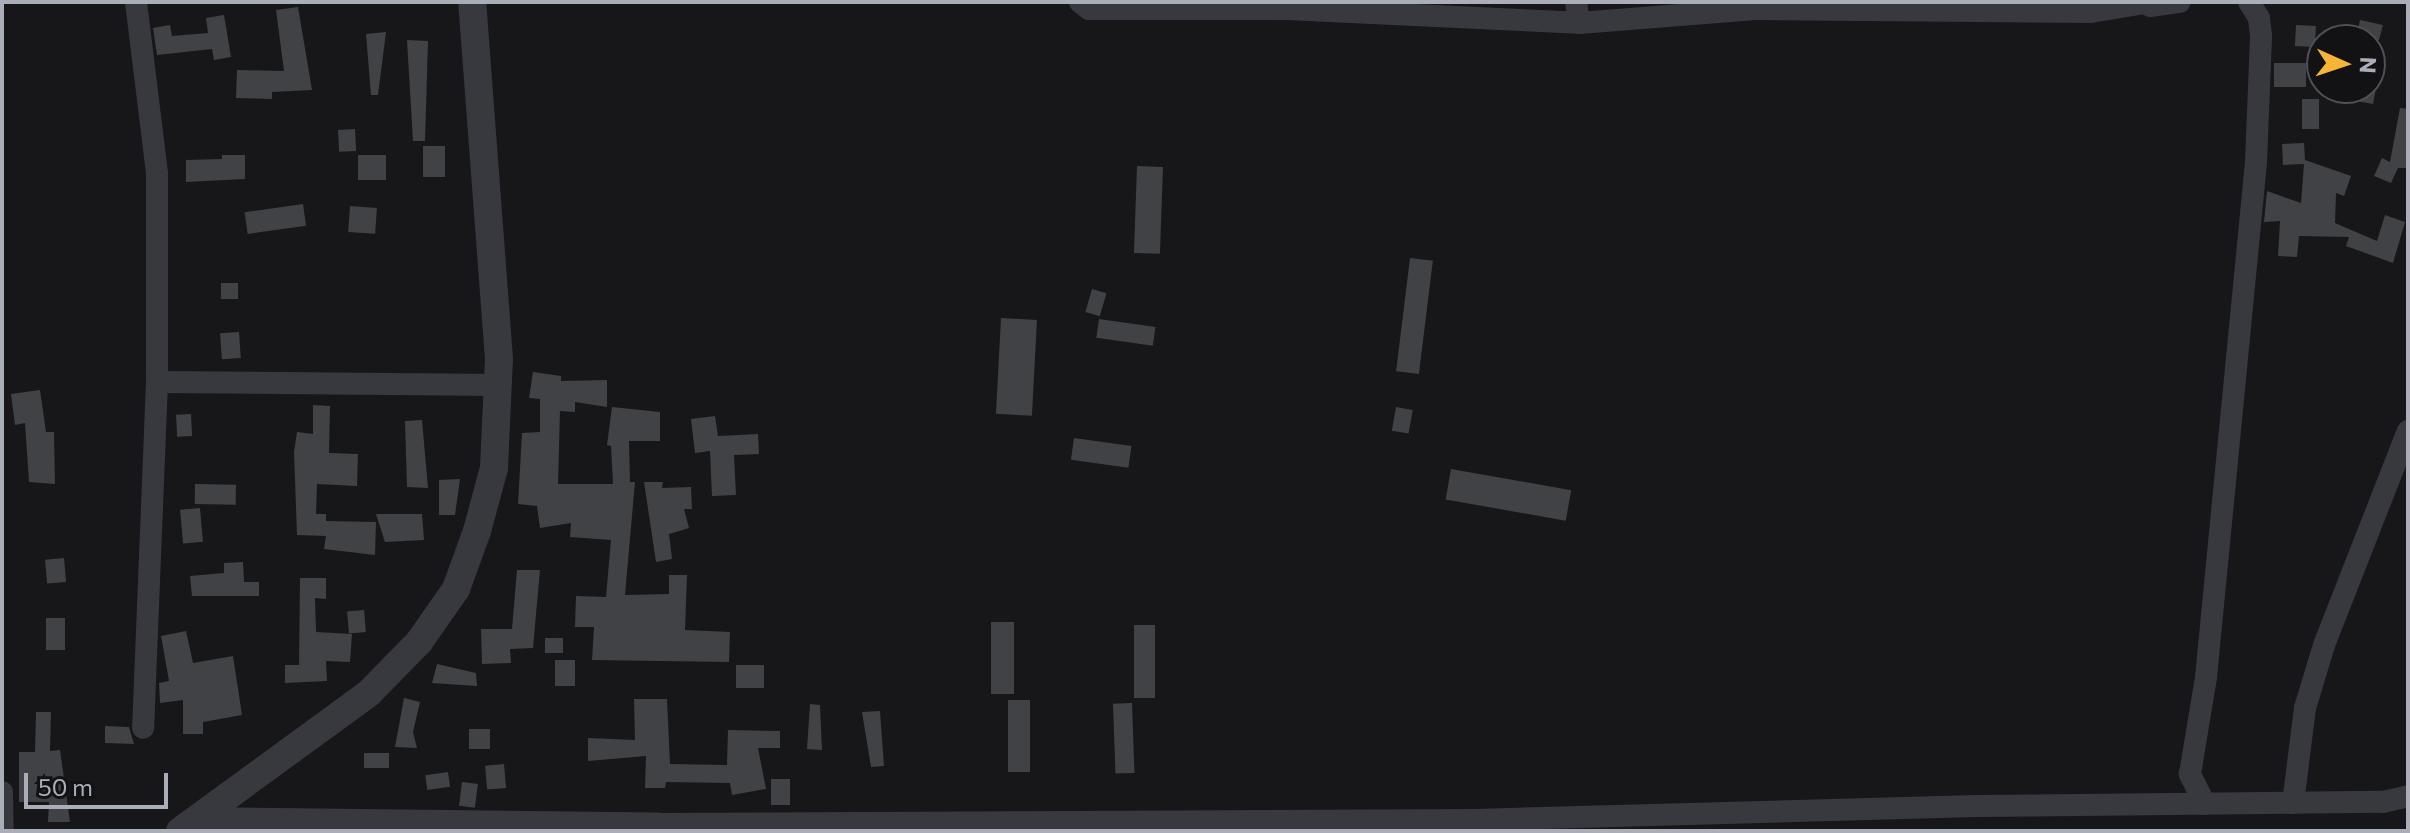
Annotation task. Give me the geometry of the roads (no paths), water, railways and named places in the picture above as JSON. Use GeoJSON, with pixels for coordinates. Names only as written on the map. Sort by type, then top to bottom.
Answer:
{"type":"FeatureCollection","features":[{"type":"Feature","properties":{"kind":"street"},"geometry":{"type":"LineString","coordinates":[[136,2],[156,157],[157,382],[143,728]]}},
{"type":"Feature","properties":{"kind":"street"},"geometry":{"type":"LineString","coordinates":[[188,825],[369,693],[419,642],[449,599],[477,531],[494,468],[499,385],[472,2]]}},
{"type":"Feature","properties":{"kind":"street"},"geometry":{"type":"LineString","coordinates":[[1080,2],[1089,9],[1578,13],[1755,6],[1955,6],[2091,12],[2180,2]]}},
{"type":"Feature","properties":{"kind":"street"},"geometry":{"type":"LineString","coordinates":[[2205,804],[2190,774],[2206,677],[2256,162],[2261,35],[2259,18],[2249,2]]}},
{"type":"Feature","properties":{"kind":"street"},"geometry":{"type":"LineString","coordinates":[[157,382],[499,385]]}},
{"type":"Feature","properties":{"kind":"street"},"geometry":{"type":"LineString","coordinates":[[2293,803],[2305,708],[2324,645],[2408,431]]}},
{"type":"Feature","properties":{"kind":"street"},"geometry":{"type":"LineString","coordinates":[[2,792],[3,831]]}},
{"type":"Feature","properties":{"kind":"street"},"geometry":{"type":"LineString","coordinates":[[188,825],[1062,825],[1474,820],[2383,802],[2408,796]]}}]}
